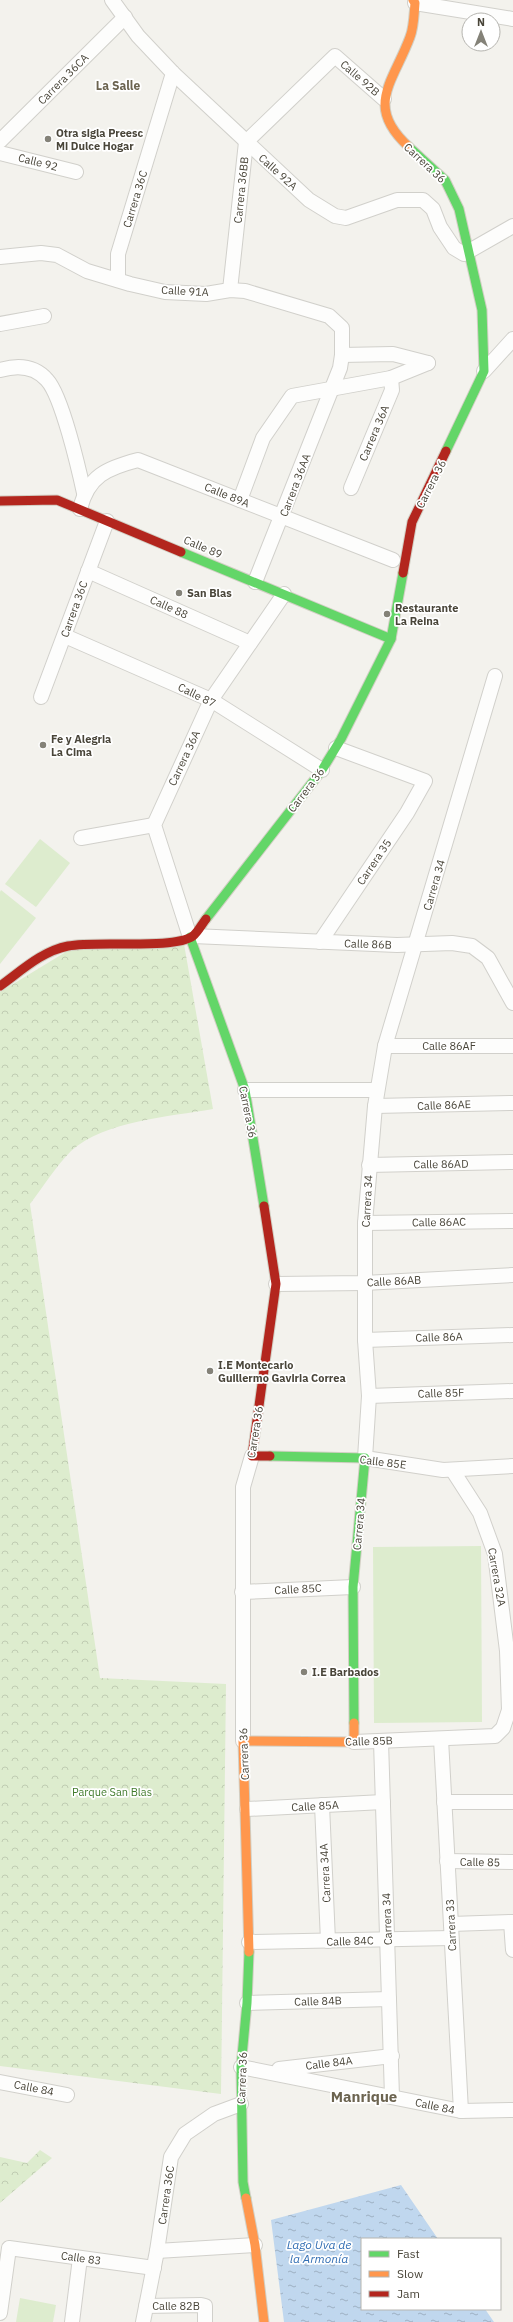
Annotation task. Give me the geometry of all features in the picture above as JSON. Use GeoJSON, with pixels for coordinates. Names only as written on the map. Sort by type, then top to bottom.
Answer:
{"type":"FeatureCollection","features":[{"type":"Feature","properties":{"kind":"street","name":"Calle 92A"},"geometry":{"type":"LineString","coordinates":[[112,0],[138,36],[173,73],[309,200],[335,216],[346,218],[359,215],[397,200],[423,200],[433,209],[440,227],[454,248],[460,254],[469,253]]}},
{"type":"Feature","properties":{"kind":"street"},"geometry":{"type":"LineString","coordinates":[[414,1],[513,19]]}},
{"type":"Feature","properties":{"kind":"street","name":"Carrera 36"},"geometry":{"type":"LineString","coordinates":[[264,2322],[255,2246],[244,2182],[240,2104],[240,2067],[247,2003],[249,1942],[247,1809],[244,1741],[242,1487],[252,1456],[276,1284],[245,1090],[192,937],[322,770],[336,748],[391,640],[412,522],[484,372],[487,344],[484,313],[459,209],[453,192],[446,180],[401,140],[389,127],[386,120],[384,99],[411,35],[414,1]]}},
{"type":"Feature","properties":{"kind":"street","name":"Carrera 36CA"},"geometry":{"type":"LineString","coordinates":[[0,141],[125,17]]}},
{"type":"Feature","properties":{"kind":"street","name":"Calle 92B"},"geometry":{"type":"LineString","coordinates":[[335,56],[384,99]]}},
{"type":"Feature","properties":{"kind":"street","name":"Carrera 36BB"},"geometry":{"type":"LineString","coordinates":[[230,290],[246,142],[335,56]]}},
{"type":"Feature","properties":{"kind":"street","name":"Carrera 36C"},"geometry":{"type":"LineString","coordinates":[[118,280],[118,254],[173,73]]}},
{"type":"Feature","properties":{"kind":"street","name":"Calle 92"},"geometry":{"type":"LineString","coordinates":[[0,153],[76,172]]}},
{"type":"Feature","properties":{"kind":"street"},"geometry":{"type":"LineString","coordinates":[[469,253],[513,226]]}},
{"type":"Feature","properties":{"kind":"street","name":"Calle 91A"},"geometry":{"type":"LineString","coordinates":[[0,257],[41,253],[57,255],[87,271],[165,292],[206,294],[230,290],[245,291],[329,316],[342,328],[342,355]]}},
{"type":"Feature","properties":{"kind":"street"},"geometry":{"type":"LineString","coordinates":[[0,324],[44,316]]}},
{"type":"Feature","properties":{"kind":"street"},"geometry":{"type":"LineString","coordinates":[[484,372],[513,339]]}},
{"type":"Feature","properties":{"kind":"street"},"geometry":{"type":"LineString","coordinates":[[240,500],[263,438],[292,396],[332,387],[391,378],[428,363],[392,354],[342,355]]}},
{"type":"Feature","properties":{"kind":"street","name":"Carrera 36AA"},"geometry":{"type":"LineString","coordinates":[[255,582],[282,517],[332,387],[342,355]]}},
{"type":"Feature","properties":{"kind":"street"},"geometry":{"type":"LineString","coordinates":[[0,370],[24,366],[36,371],[48,381],[61,410],[84,493]]}},
{"type":"Feature","properties":{"kind":"street","name":"Carrera 36A"},"geometry":{"type":"LineString","coordinates":[[351,488],[392,390],[391,378]]}},
{"type":"Feature","properties":{"kind":"street","name":"Calle 89A"},"geometry":{"type":"LineString","coordinates":[[80,509],[84,493],[96,477],[116,465],[138,460],[392,560]]}},
{"type":"Feature","properties":{"kind":"street","name":"Calle 89"},"geometry":{"type":"LineString","coordinates":[[0,501],[57,500],[391,640]]}},
{"type":"Feature","properties":{"kind":"street","name":"Carrera 36C"},"geometry":{"type":"LineString","coordinates":[[41,697],[107,521]]}},
{"type":"Feature","properties":{"kind":"street","name":"Calle 88"},"geometry":{"type":"LineString","coordinates":[[88,571],[250,643]]}},
{"type":"Feature","properties":{"kind":"street","name":"Carrera 36A"},"geometry":{"type":"LineString","coordinates":[[154,825],[211,700],[284,594]]}},
{"type":"Feature","properties":{"kind":"street","name":"Calle 87"},"geometry":{"type":"LineString","coordinates":[[65,636],[211,700],[322,770]]}},
{"type":"Feature","properties":{"kind":"street","name":"Carrera 34"},"geometry":{"type":"LineString","coordinates":[[354,1742],[353,1587],[369,1396],[365,1340],[365,1223],[369,1165],[377,1090],[385,1046],[417,945],[496,676]]}},
{"type":"Feature","properties":{"kind":"street","name":"Carrera 35"},"geometry":{"type":"LineString","coordinates":[[320,942],[407,813],[425,781],[336,748]]}},
{"type":"Feature","properties":{"kind":"street"},"geometry":{"type":"LineString","coordinates":[[81,838],[154,825],[192,937]]}},
{"type":"Feature","properties":{"kind":"street","name":"Calle 86B"},"geometry":{"type":"LineString","coordinates":[[0,986],[41,957],[68,946],[167,941],[192,937],[417,945],[452,942],[472,946],[488,958],[513,1003]]}},
{"type":"Feature","properties":{"kind":"street","name":"Calle 86AF"},"geometry":{"type":"LineString","coordinates":[[385,1046],[513,1046]]}},
{"type":"Feature","properties":{"kind":"street"},"geometry":{"type":"LineString","coordinates":[[245,1090],[377,1090]]}},
{"type":"Feature","properties":{"kind":"street","name":"Calle 86AE"},"geometry":{"type":"LineString","coordinates":[[375,1106],[513,1103]]}},
{"type":"Feature","properties":{"kind":"street","name":"Calle 86AD"},"geometry":{"type":"LineString","coordinates":[[369,1165],[513,1162]]}},
{"type":"Feature","properties":{"kind":"street","name":"Calle 86AC"},"geometry":{"type":"LineString","coordinates":[[365,1223],[513,1221]]}},
{"type":"Feature","properties":{"kind":"street","name":"Calle 86AB"},"geometry":{"type":"LineString","coordinates":[[276,1284],[364,1283],[513,1274]]}},
{"type":"Feature","properties":{"kind":"street","name":"Calle 86A"},"geometry":{"type":"LineString","coordinates":[[365,1340],[513,1334]]}},
{"type":"Feature","properties":{"kind":"street","name":"Calle 85F"},"geometry":{"type":"LineString","coordinates":[[369,1396],[513,1391]]}},
{"type":"Feature","properties":{"kind":"street","name":"Calle 85E"},"geometry":{"type":"LineString","coordinates":[[252,1456],[365,1458],[453,1471],[513,1466]]}},
{"type":"Feature","properties":{"kind":"street","name":"Carrera 32A"},"geometry":{"type":"LineString","coordinates":[[453,1471],[480,1512],[495,1554],[507,1651],[509,1710],[503,1728],[495,1736]]}},
{"type":"Feature","properties":{"kind":"street","name":"Calle 85C"},"geometry":{"type":"LineString","coordinates":[[242,1592],[353,1587]]}},
{"type":"Feature","properties":{"kind":"street","name":"Calle 85B"},"geometry":{"type":"LineString","coordinates":[[244,1741],[354,1742],[495,1736]]}},
{"type":"Feature","properties":{"kind":"street","name":"Carrera 33"},"geometry":{"type":"LineString","coordinates":[[441,1739],[461,2111]]}},
{"type":"Feature","properties":{"kind":"street","name":"Carrera 34"},"geometry":{"type":"LineString","coordinates":[[381,1741],[392,2056],[392,2096]]}},
{"type":"Feature","properties":{"kind":"street","name":"Calle 85A"},"geometry":{"type":"LineString","coordinates":[[247,1809],[383,1802]]}},
{"type":"Feature","properties":{"kind":"street"},"geometry":{"type":"LineString","coordinates":[[444,1802],[513,1802]]}},
{"type":"Feature","properties":{"kind":"street","name":"Carrera 34A"},"geometry":{"type":"LineString","coordinates":[[322,1805],[328,1942]]}},
{"type":"Feature","properties":{"kind":"street","name":"Calle 85"},"geometry":{"type":"LineString","coordinates":[[447,1861],[513,1862]]}},
{"type":"Feature","properties":{"kind":"street"},"geometry":{"type":"LineString","coordinates":[[512,1922],[513,1950]]}},
{"type":"Feature","properties":{"kind":"street","name":"Calle 84C"},"geometry":{"type":"LineString","coordinates":[[249,1942],[387,1940],[512,1922]]}},
{"type":"Feature","properties":{"kind":"street","name":"Calle 84B"},"geometry":{"type":"LineString","coordinates":[[247,2003],[389,1999]]}},
{"type":"Feature","properties":{"kind":"street","name":"Calle 84A"},"geometry":{"type":"LineString","coordinates":[[267,2071],[392,2056]]}},
{"type":"Feature","properties":{"kind":"street","name":"Calle 84"},"geometry":{"type":"LineString","coordinates":[[240,2067],[267,2071],[461,2111],[513,2110]]}},
{"type":"Feature","properties":{"kind":"street","name":"Calle 84"},"geometry":{"type":"LineString","coordinates":[[0,2082],[67,2095]]}},
{"type":"Feature","properties":{"kind":"street","name":"Carrera 36C"},"geometry":{"type":"LineString","coordinates":[[143,2322],[158,2251],[171,2157],[185,2134],[214,2114],[240,2104]]}},
{"type":"Feature","properties":{"kind":"street"},"geometry":{"type":"LineString","coordinates":[[158,2251],[255,2246]]}},
{"type":"Feature","properties":{"kind":"street","name":"Calle 83"},"geometry":{"type":"LineString","coordinates":[[0,2313],[9,2248],[154,2268]]}},
{"type":"Feature","properties":{"kind":"street"},"geometry":{"type":"LineString","coordinates":[[72,2322],[80,2258]]}},
{"type":"Feature","properties":{"kind":"street","name":"Calle 82B"},"geometry":{"type":"LineString","coordinates":[[146,2306],[205,2306],[206,2322]]}},
{"type":"Feature","properties":{"kind":"green space"},"geometry":{"type":"Polygon","coordinates":[[[40,839],[70,863],[36,907],[5,884],[40,839]]]}},
{"type":"Feature","properties":{"kind":"green space"},"geometry":{"type":"Polygon","coordinates":[[[1,890],[36,918],[0,964],[0,892],[1,890]]]}},
{"type":"Feature","properties":{"kind":"green space","name":"Parque San Blas"},"geometry":{"type":"Polygon","coordinates":[[[184,944],[213,1109],[139,1121],[102,1132],[85,1141],[65,1157],[30,1204],[100,1678],[226,1684],[221,2094],[0,2066],[0,992],[69,950],[184,944]]]}},
{"type":"Feature","properties":{"kind":"green space"},"geometry":{"type":"Polygon","coordinates":[[[481,1546],[482,1722],[374,1723],[373,1547],[481,1546]]]}},
{"type":"Feature","properties":{"kind":"green space"},"geometry":{"type":"Polygon","coordinates":[[[40,2150],[52,2158],[0,2203],[0,2157],[27,2163],[40,2150]]]}},
{"type":"Feature","properties":{"kind":"green space"},"geometry":{"type":"Polygon","coordinates":[[[20,2298],[56,2305],[53,2322],[16,2322],[20,2298]]]}},
{"type":"Feature","properties":{"kind":"water","name":"Lago Uva de la Armonía"},"geometry":{"type":"Polygon","coordinates":[[[401,2185],[437,2238],[361,2238],[361,2310],[486,2310],[494,2322],[284,2322],[271,2220],[401,2185]]]}},
{"type":"Feature","properties":{"kind":"traffic: fast"},"geometry":{"type":"LineString","coordinates":[[409,147],[445,180],[459,209],[482,310],[484,371],[446,451]]}},
{"type":"Feature","properties":{"kind":"traffic: fast"},"geometry":{"type":"LineString","coordinates":[[181,552],[391,639]]}},
{"type":"Feature","properties":{"kind":"traffic: fast"},"geometry":{"type":"LineString","coordinates":[[206,919],[322,770],[341,739],[391,639],[403,573]]}},
{"type":"Feature","properties":{"kind":"traffic: fast"},"geometry":{"type":"LineString","coordinates":[[190,937],[245,1090],[264,1206]]}},
{"type":"Feature","properties":{"kind":"traffic: fast"},"geometry":{"type":"LineString","coordinates":[[270,1456],[365,1458],[353,1587],[354,1723]]}},
{"type":"Feature","properties":{"kind":"traffic: fast"},"geometry":{"type":"LineString","coordinates":[[246,2198],[243,2182],[241,2067],[247,2003],[249,1952]]}},
{"type":"Feature","properties":{"kind":"traffic: slow"},"geometry":{"type":"LineString","coordinates":[[409,147],[395,132],[388,119],[385,106],[386,94],[390,81],[411,33],[414,20],[415,3],[413,0]]}},
{"type":"Feature","properties":{"kind":"traffic: slow"},"geometry":{"type":"LineString","coordinates":[[249,1952],[243,1741],[354,1742],[354,1723]]}},
{"type":"Feature","properties":{"kind":"traffic: slow"},"geometry":{"type":"LineString","coordinates":[[246,2198],[255,2245],[264,2322]]}},
{"type":"Feature","properties":{"kind":"traffic: jam"},"geometry":{"type":"LineString","coordinates":[[403,573],[412,522],[446,451]]}},
{"type":"Feature","properties":{"kind":"traffic: jam"},"geometry":{"type":"LineString","coordinates":[[0,501],[57,500],[181,552]]}},
{"type":"Feature","properties":{"kind":"traffic: jam"},"geometry":{"type":"LineString","coordinates":[[0,986],[32,962],[49,952],[58,949],[81,944],[169,943],[193,936],[206,919]]}},
{"type":"Feature","properties":{"kind":"traffic: jam"},"geometry":{"type":"LineString","coordinates":[[264,1206],[276,1284],[252,1456],[270,1456]]}},
{"type":"Feature","properties":{"kind":"place","name":"Otra sigla Preesc Mi Dulce Hogar"},"geometry":{"type":"Point","coordinates":[48,139]}},
{"type":"Feature","properties":{"kind":"place","name":"San Blas"},"geometry":{"type":"Point","coordinates":[179,593]}},
{"type":"Feature","properties":{"kind":"place","name":"Restaurante La Reina"},"geometry":{"type":"Point","coordinates":[387,614]}},
{"type":"Feature","properties":{"kind":"place","name":"Fe y Alegria La Cima"},"geometry":{"type":"Point","coordinates":[43,745]}},
{"type":"Feature","properties":{"kind":"place","name":"I.E Montecarlo Guillermo Gaviria Correa"},"geometry":{"type":"Point","coordinates":[210,1371]}},
{"type":"Feature","properties":{"kind":"place","name":"I.E Barbados"},"geometry":{"type":"Point","coordinates":[304,1672]}},
{"type":"Feature","properties":{"kind":"district","name":"La Salle"},"geometry":{"type":"Point","coordinates":[118,86]}},
{"type":"Feature","properties":{"kind":"district","name":"Manrique"},"geometry":{"type":"Point","coordinates":[364,2097]}}]}
